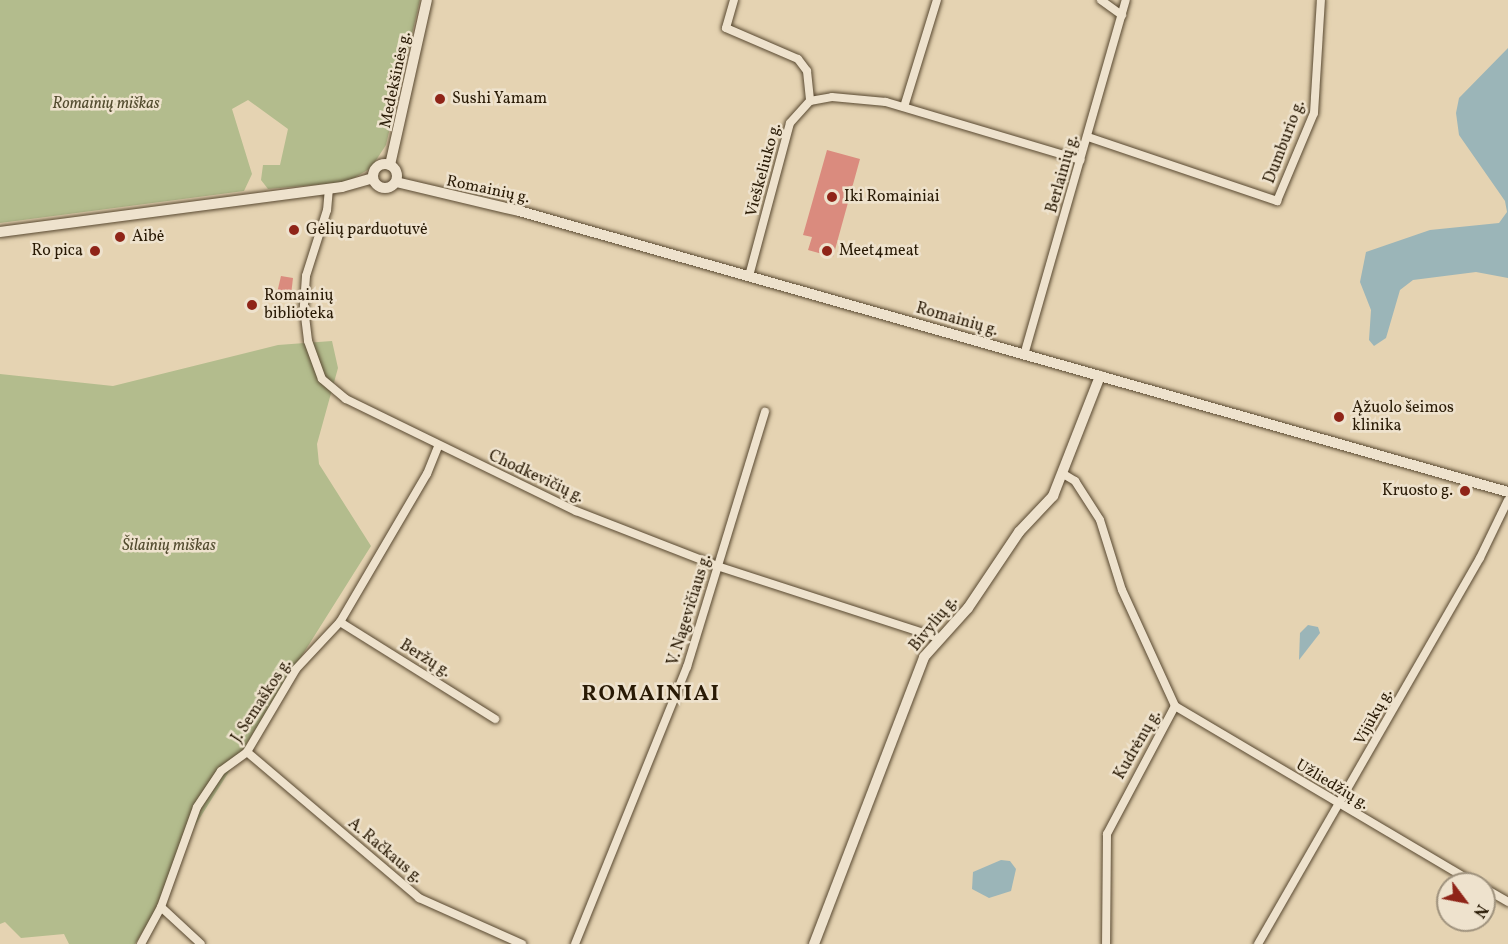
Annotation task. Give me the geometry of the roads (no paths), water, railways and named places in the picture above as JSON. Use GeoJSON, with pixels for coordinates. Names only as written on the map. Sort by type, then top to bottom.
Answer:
{"type":"FeatureCollection","features":[{"type":"Feature","properties":{"kind":"main road","name":"Medekšinės g."},"geometry":{"type":"LineString","coordinates":[[390,165],[427,0]]}},
{"type":"Feature","properties":{"kind":"main road"},"geometry":{"type":"LineString","coordinates":[[390,165],[396,170],[396,182],[381,188],[373,178],[378,167],[390,165]]}},
{"type":"Feature","properties":{"kind":"main road"},"geometry":{"type":"LineString","coordinates":[[0,232],[328,188],[373,178]]}},
{"type":"Feature","properties":{"kind":"main road","name":"Romainių g."},"geometry":{"type":"LineString","coordinates":[[396,182],[519,211],[1508,492]]}},
{"type":"Feature","properties":{"kind":"main road","name":"Bivylių g."},"geometry":{"type":"LineString","coordinates":[[814,944],[919,667],[938,638],[968,608],[1065,475],[1100,376]]}},
{"type":"Feature","properties":{"kind":"street"},"geometry":{"type":"LineString","coordinates":[[734,0],[726,28],[798,59],[807,71],[810,101],[858,98],[904,106],[1081,160]]}},
{"type":"Feature","properties":{"kind":"street"},"geometry":{"type":"LineString","coordinates":[[904,106],[938,0]]}},
{"type":"Feature","properties":{"kind":"street"},"geometry":{"type":"LineString","coordinates":[[1101,0],[1122,15]]}},
{"type":"Feature","properties":{"kind":"street","name":"Berlainių g."},"geometry":{"type":"LineString","coordinates":[[1024,355],[1126,0]]}},
{"type":"Feature","properties":{"kind":"street","name":"Dumburio g."},"geometry":{"type":"LineString","coordinates":[[1088,136],[1277,201],[1314,113],[1321,0]]}},
{"type":"Feature","properties":{"kind":"street","name":"Vieškeliuko g."},"geometry":{"type":"LineString","coordinates":[[749,276],[790,123],[810,101]]}},
{"type":"Feature","properties":{"kind":"street","name":"Chodkevičių g."},"geometry":{"type":"LineString","coordinates":[[328,188],[304,297],[308,341],[322,379],[358,407],[576,511],[717,566],[938,638]]}},
{"type":"Feature","properties":{"kind":"street","name":"V. Nagevičiaus g."},"geometry":{"type":"LineString","coordinates":[[574,944],[683,678],[765,412]]}},
{"type":"Feature","properties":{"kind":"street","name":"J. Semaškos g."},"geometry":{"type":"LineString","coordinates":[[141,944],[161,907],[197,807],[221,771],[247,752],[296,669],[340,622],[427,474],[438,447]]}},
{"type":"Feature","properties":{"kind":"street","name":"Kudrėnų g."},"geometry":{"type":"LineString","coordinates":[[1065,475],[1075,481],[1100,520],[1122,590],[1175,706],[1107,834],[1106,944]]}},
{"type":"Feature","properties":{"kind":"street","name":"Vijūkų g."},"geometry":{"type":"LineString","coordinates":[[1258,944],[1340,806],[1508,500]]}},
{"type":"Feature","properties":{"kind":"street","name":"Beržų g."},"geometry":{"type":"LineString","coordinates":[[340,622],[495,719]]}},
{"type":"Feature","properties":{"kind":"street","name":"Užliedžių g."},"geometry":{"type":"LineString","coordinates":[[1175,706],[1340,806],[1455,872]]}},
{"type":"Feature","properties":{"kind":"street","name":"A. Račkaus g."},"geometry":{"type":"LineString","coordinates":[[247,752],[419,898],[522,944]]}},
{"type":"Feature","properties":{"kind":"street"},"geometry":{"type":"LineString","coordinates":[[161,907],[201,944]]}},
{"type":"Feature","properties":{"kind":"water"},"geometry":{"type":"Polygon","coordinates":[[[1508,48],[1508,278],[1476,272],[1413,280],[1400,290],[1386,338],[1374,346],[1369,340],[1371,310],[1360,282],[1366,252],[1430,230],[1499,223],[1507,212],[1505,201],[1459,135],[1456,113],[1459,98],[1508,48]]]}},
{"type":"Feature","properties":{"kind":"water"},"geometry":{"type":"Polygon","coordinates":[[[1308,625],[1318,627],[1320,633],[1299,660],[1300,633],[1308,625]]]}},
{"type":"Feature","properties":{"kind":"water"},"geometry":{"type":"Polygon","coordinates":[[[1001,860],[1010,861],[1016,869],[1011,891],[989,898],[972,889],[973,872],[1001,860]]]}},
{"type":"Feature","properties":{"kind":"place","name":"Sushi Yamam"},"geometry":{"type":"Point","coordinates":[440,99]}},
{"type":"Feature","properties":{"kind":"place","name":"Iki Romainiai"},"geometry":{"type":"Point","coordinates":[832,197]}},
{"type":"Feature","properties":{"kind":"place","name":"Gėlių parduotuvė"},"geometry":{"type":"Point","coordinates":[294,230]}},
{"type":"Feature","properties":{"kind":"place","name":"Aibė"},"geometry":{"type":"Point","coordinates":[120,237]}},
{"type":"Feature","properties":{"kind":"place","name":"Ro pica"},"geometry":{"type":"Point","coordinates":[95,251]}},
{"type":"Feature","properties":{"kind":"place","name":"Meet4meat"},"geometry":{"type":"Point","coordinates":[827,251]}},
{"type":"Feature","properties":{"kind":"place","name":"Romainių biblioteka"},"geometry":{"type":"Point","coordinates":[252,305]}},
{"type":"Feature","properties":{"kind":"place","name":"Ąžuolo šeimos klinika"},"geometry":{"type":"Point","coordinates":[1339,417]}},
{"type":"Feature","properties":{"kind":"place","name":"Kruosto g."},"geometry":{"type":"Point","coordinates":[1465,491]}},
{"type":"Feature","properties":{"kind":"district","name":"ROMAINIAI"},"geometry":{"type":"Point","coordinates":[651,695]}},
{"type":"Feature","properties":{"kind":"park label","name":"Romainių miškas"},"geometry":{"type":"Point","coordinates":[106,104]}},
{"type":"Feature","properties":{"kind":"park label","name":"Šilainių miškas"},"geometry":{"type":"Point","coordinates":[169,546]}}]}
